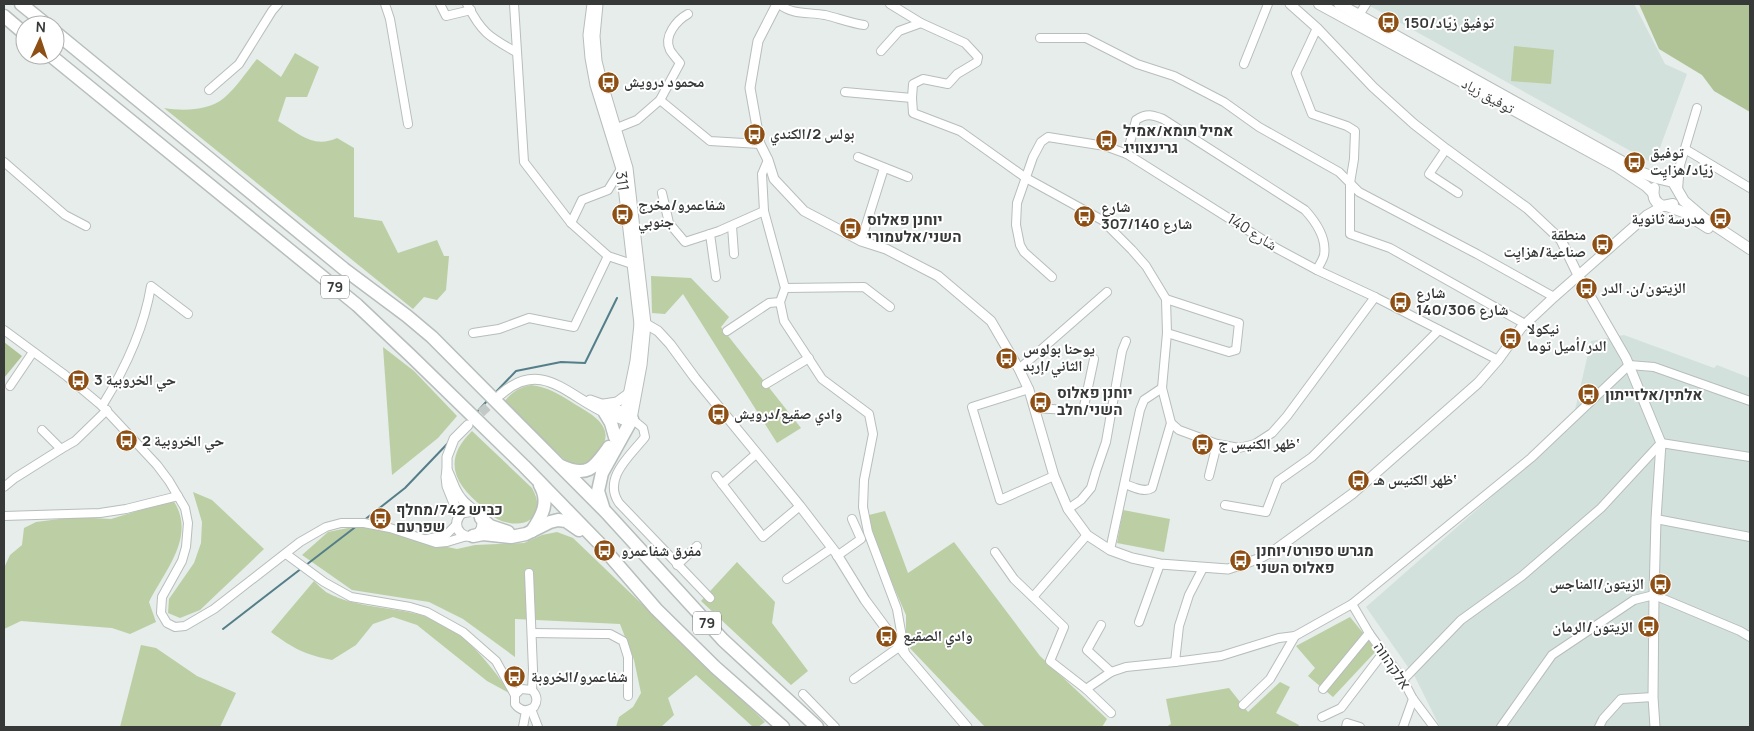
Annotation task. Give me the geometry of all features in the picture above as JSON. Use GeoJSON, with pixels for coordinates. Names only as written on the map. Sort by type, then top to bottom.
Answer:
{"type":"FeatureCollection","features":[{"type":"Feature","properties":{"kind":"highway"},"geometry":{"type":"LineString","coordinates":[[21,4],[35,15]]}},
{"type":"Feature","properties":{"kind":"highway"},"geometry":{"type":"LineString","coordinates":[[4,16],[15,25]]}},
{"type":"Feature","properties":{"kind":"highway","name":"79"},"geometry":{"type":"LineString","coordinates":[[65,40],[344,269],[421,328],[605,511],[723,640],[817,727]]}},
{"type":"Feature","properties":{"kind":"highway","name":"79"},"geometry":{"type":"LineString","coordinates":[[62,65],[357,305],[524,466],[598,542],[656,609],[715,667],[783,727]]}},
{"type":"Feature","properties":{"kind":"highway"},"geometry":{"type":"LineString","coordinates":[[603,408],[615,437]]}},
{"type":"Feature","properties":{"kind":"highway"},"geometry":{"type":"LineString","coordinates":[[558,465],[575,472],[589,470],[599,461],[626,417]]}},
{"type":"Feature","properties":{"kind":"highway"},"geometry":{"type":"LineString","coordinates":[[605,511],[598,491],[600,480],[616,447],[626,417]]}},
{"type":"Feature","properties":{"kind":"highway"},"geometry":{"type":"LineString","coordinates":[[524,466],[538,483],[545,496],[541,517],[532,531]]}},
{"type":"Feature","properties":{"kind":"highway"},"geometry":{"type":"LineString","coordinates":[[477,515],[498,530],[517,535]]}},
{"type":"Feature","properties":{"kind":"highway"},"geometry":{"type":"LineString","coordinates":[[470,536],[483,534],[510,537],[532,531],[558,520],[566,521],[598,542]]}},
{"type":"Feature","properties":{"kind":"main road","name":"توفيق زياد"},"geometry":{"type":"LineString","coordinates":[[1319,4],[1616,166],[1646,186],[1653,195]]}},
{"type":"Feature","properties":{"kind":"main road","name":"توفيق زياد"},"geometry":{"type":"LineString","coordinates":[[1339,4],[1643,172],[1667,180]]}},
{"type":"Feature","properties":{"kind":"main road"},"geometry":{"type":"LineString","coordinates":[[1750,249],[1705,219],[1684,201],[1673,182],[1667,180],[1655,186],[1653,195],[1656,202],[1683,212],[1750,257]]}},
{"type":"Feature","properties":{"kind":"main road"},"geometry":{"type":"LineString","coordinates":[[1665,206],[1674,203],[1678,191]]}},
{"type":"Feature","properties":{"kind":"street"},"geometry":{"type":"LineString","coordinates":[[209,90],[239,64],[278,4]]}},
{"type":"Feature","properties":{"kind":"street"},"geometry":{"type":"LineString","coordinates":[[385,4],[390,19],[408,124]]}},
{"type":"Feature","properties":{"kind":"street"},"geometry":{"type":"LineString","coordinates":[[440,4],[446,16],[469,7],[477,23],[493,39],[516,52]]}},
{"type":"Feature","properties":{"kind":"street"},"geometry":{"type":"LineString","coordinates":[[514,4],[524,162],[571,224],[608,256],[636,263]]}},
{"type":"Feature","properties":{"kind":"street","name":"311"},"geometry":{"type":"LineString","coordinates":[[592,4],[588,35],[593,76],[621,169],[636,263]]}},
{"type":"Feature","properties":{"kind":"street","name":"311"},"geometry":{"type":"LineString","coordinates":[[598,4],[595,36],[598,61],[602,81],[628,168],[643,324],[642,365],[626,417]]}},
{"type":"Feature","properties":{"kind":"street"},"geometry":{"type":"LineString","coordinates":[[864,25],[844,22],[826,16],[790,11],[778,4],[758,40],[750,88],[760,144],[774,179],[804,211],[861,241],[886,249],[938,276],[990,321],[1020,369],[1029,389],[1054,476],[1068,509],[1087,535],[1110,550],[1132,558],[1160,564],[1228,569],[1258,559],[1275,550],[1352,494],[1478,383],[1525,324],[1647,215],[1665,206]]}},
{"type":"Feature","properties":{"kind":"street"},"geometry":{"type":"LineString","coordinates":[[890,4],[921,23],[965,43],[978,57],[977,62],[957,74],[948,84],[923,79],[913,84],[913,113],[960,130],[1026,178],[1102,220],[1146,266],[1166,299],[1167,333],[1162,388],[1171,423],[1152,488],[1144,490],[1125,484]]}},
{"type":"Feature","properties":{"kind":"street"},"geometry":{"type":"LineString","coordinates":[[1244,64],[1268,4]]}},
{"type":"Feature","properties":{"kind":"street"},"geometry":{"type":"LineString","coordinates":[[1290,4],[1316,28],[1373,88],[1446,149],[1527,208],[1562,240],[1578,275],[1629,365],[1661,443],[1654,595],[1653,697],[1656,727]]}},
{"type":"Feature","properties":{"kind":"street"},"geometry":{"type":"LineString","coordinates":[[1359,15],[1366,4]]}},
{"type":"Feature","properties":{"kind":"street"},"geometry":{"type":"LineString","coordinates":[[617,128],[637,120],[660,100],[680,63],[669,49],[669,38],[675,24],[680,18],[688,14]]}},
{"type":"Feature","properties":{"kind":"street"},"geometry":{"type":"LineString","coordinates":[[881,50],[900,31],[921,23]]}},
{"type":"Feature","properties":{"kind":"street"},"geometry":{"type":"LineString","coordinates":[[1316,28],[1296,73],[1312,114],[1348,126],[1355,131],[1354,159],[1350,184],[1350,234],[1390,248],[1525,324]]}},
{"type":"Feature","properties":{"kind":"street"},"geometry":{"type":"LineString","coordinates":[[1040,38],[1086,38],[1137,64],[1174,76],[1224,102],[1259,127],[1339,172],[1359,192],[1554,297]]}},
{"type":"Feature","properties":{"kind":"street"},"geometry":{"type":"LineString","coordinates":[[845,92],[912,98]]}},
{"type":"Feature","properties":{"kind":"street"},"geometry":{"type":"LineString","coordinates":[[660,100],[710,141],[760,144]]}},
{"type":"Feature","properties":{"kind":"street"},"geometry":{"type":"LineString","coordinates":[[1667,180],[1675,174],[1680,165],[1697,108]]}},
{"type":"Feature","properties":{"kind":"street"},"geometry":{"type":"LineString","coordinates":[[1127,154],[1136,120],[1151,114],[1163,120],[1305,210],[1319,230],[1324,248],[1324,255],[1317,270]]}},
{"type":"Feature","properties":{"kind":"street","name":"شارع 140"},"geometry":{"type":"LineString","coordinates":[[1052,277],[1024,252],[1020,245],[1016,225],[1017,203],[1033,157],[1040,142],[1048,137],[1105,146],[1127,154],[1276,248],[1498,360]]}},
{"type":"Feature","properties":{"kind":"street"},"geometry":{"type":"LineString","coordinates":[[1446,149],[1429,174],[1458,193]]}},
{"type":"Feature","properties":{"kind":"street"},"geometry":{"type":"LineString","coordinates":[[1685,149],[1750,188]]}},
{"type":"Feature","properties":{"kind":"street"},"geometry":{"type":"LineString","coordinates":[[858,157],[908,177]]}},
{"type":"Feature","properties":{"kind":"street"},"geometry":{"type":"LineString","coordinates":[[768,160],[762,174],[764,211],[785,288],[780,302],[784,321],[822,378],[869,414],[874,434],[864,480],[863,507],[868,532],[898,610],[902,650]]}},
{"type":"Feature","properties":{"kind":"street"},"geometry":{"type":"LineString","coordinates":[[4,162],[65,215],[86,226]]}},
{"type":"Feature","properties":{"kind":"street"},"geometry":{"type":"LineString","coordinates":[[1678,191],[1680,165]]}},
{"type":"Feature","properties":{"kind":"street"},"geometry":{"type":"LineString","coordinates":[[861,241],[884,168]]}},
{"type":"Feature","properties":{"kind":"street"},"geometry":{"type":"LineString","coordinates":[[571,224],[582,200],[608,190],[621,169]]}},
{"type":"Feature","properties":{"kind":"street"},"geometry":{"type":"LineString","coordinates":[[662,193],[670,223],[685,242],[732,226],[764,211]]}},
{"type":"Feature","properties":{"kind":"street"},"geometry":{"type":"LineString","coordinates":[[1647,215],[1651,207],[1653,195]]}},
{"type":"Feature","properties":{"kind":"street"},"geometry":{"type":"LineString","coordinates":[[732,226],[734,254]]}},
{"type":"Feature","properties":{"kind":"street"},"geometry":{"type":"LineString","coordinates":[[710,234],[716,277]]}},
{"type":"Feature","properties":{"kind":"street"},"geometry":{"type":"LineString","coordinates":[[473,333],[499,330],[529,318],[574,327],[608,256]]}},
{"type":"Feature","properties":{"kind":"street"},"geometry":{"type":"LineString","coordinates":[[4,487],[15,478],[75,441],[104,408],[144,320],[151,286],[188,314]]}},
{"type":"Feature","properties":{"kind":"street"},"geometry":{"type":"LineString","coordinates":[[785,288],[864,287],[890,307]]}},
{"type":"Feature","properties":{"kind":"street"},"geometry":{"type":"LineString","coordinates":[[1020,369],[1107,292]]}},
{"type":"Feature","properties":{"kind":"street"},"geometry":{"type":"LineString","coordinates":[[1171,423],[1179,430],[1216,444],[1239,448],[1255,444],[1272,433],[1287,416],[1376,297]]}},
{"type":"Feature","properties":{"kind":"street"},"geometry":{"type":"LineString","coordinates":[[1166,299],[1239,323],[1236,350],[1229,352],[1167,333]]}},
{"type":"Feature","properties":{"kind":"street"},"geometry":{"type":"LineString","coordinates":[[727,331],[769,303],[780,302]]}},
{"type":"Feature","properties":{"kind":"street"},"geometry":{"type":"LineString","coordinates":[[643,324],[658,331],[670,344],[695,378],[832,548],[865,600],[902,650],[967,727]]}},
{"type":"Feature","properties":{"kind":"street","name":"311"},"geometry":{"type":"LineString","coordinates":[[626,417],[628,394],[643,324]]}},
{"type":"Feature","properties":{"kind":"street"},"geometry":{"type":"LineString","coordinates":[[4,330],[65,375],[104,408],[157,464],[185,508],[188,536],[182,561],[162,597],[161,612],[167,623],[175,627],[185,626],[214,609],[267,566],[300,542],[326,527],[340,523],[364,523],[390,528],[436,543],[470,536],[480,530],[482,526],[477,515],[460,498],[447,470]]}},
{"type":"Feature","properties":{"kind":"street"},"geometry":{"type":"LineString","coordinates":[[1225,505],[1266,512],[1278,481],[1312,457],[1438,330]]}},
{"type":"Feature","properties":{"kind":"street"},"geometry":{"type":"LineString","coordinates":[[1068,509],[1081,500],[1091,488],[1094,480],[1106,442],[1122,350],[1126,341]]}},
{"type":"Feature","properties":{"kind":"street"},"geometry":{"type":"LineString","coordinates":[[10,386],[33,352]]}},
{"type":"Feature","properties":{"kind":"street"},"geometry":{"type":"LineString","coordinates":[[766,384],[809,358]]}},
{"type":"Feature","properties":{"kind":"street"},"geometry":{"type":"LineString","coordinates":[[1035,408],[1083,411],[1094,360]]}},
{"type":"Feature","properties":{"kind":"street"},"geometry":{"type":"LineString","coordinates":[[1086,689],[1112,672],[1126,666],[1221,656],[1279,638],[1295,636],[1352,604],[1531,458],[1629,365],[1654,367],[1750,401]]}},
{"type":"Feature","properties":{"kind":"street"},"geometry":{"type":"LineString","coordinates":[[500,395],[517,382],[530,379],[550,382],[626,417],[643,428],[645,436],[620,468],[615,479],[615,497],[619,504],[710,598]]}},
{"type":"Feature","properties":{"kind":"street"},"geometry":{"type":"LineString","coordinates":[[1110,550],[1140,410],[1144,400],[1162,388]]}},
{"type":"Feature","properties":{"kind":"street"},"geometry":{"type":"LineString","coordinates":[[1029,389],[972,407],[1000,500],[1054,476]]}},
{"type":"Feature","properties":{"kind":"street"},"geometry":{"type":"LineString","coordinates":[[603,408],[628,394]]}},
{"type":"Feature","properties":{"kind":"street"},"geometry":{"type":"LineString","coordinates":[[459,516],[447,486],[447,457],[451,445],[468,425]]}},
{"type":"Feature","properties":{"kind":"street"},"geometry":{"type":"LineString","coordinates":[[42,430],[61,449]]}},
{"type":"Feature","properties":{"kind":"street"},"geometry":{"type":"LineString","coordinates":[[1661,443],[1750,457]]}},
{"type":"Feature","properties":{"kind":"street"},"geometry":{"type":"LineString","coordinates":[[1403,680],[1461,620],[1522,576],[1601,508],[1661,443]]}},
{"type":"Feature","properties":{"kind":"street"},"geometry":{"type":"LineString","coordinates":[[1209,476],[1216,444]]}},
{"type":"Feature","properties":{"kind":"street"},"geometry":{"type":"LineString","coordinates":[[722,484],[756,454]]}},
{"type":"Feature","properties":{"kind":"street"},"geometry":{"type":"LineString","coordinates":[[716,476],[763,536],[800,506]]}},
{"type":"Feature","properties":{"kind":"street"},"geometry":{"type":"LineString","coordinates":[[4,516],[100,513],[126,509],[178,496]]}},
{"type":"Feature","properties":{"kind":"street"},"geometry":{"type":"LineString","coordinates":[[425,539],[446,534],[456,525],[459,516],[465,511],[477,515]]}},
{"type":"Feature","properties":{"kind":"street"},"geometry":{"type":"LineString","coordinates":[[837,556],[861,539],[852,519]]}},
{"type":"Feature","properties":{"kind":"street"},"geometry":{"type":"LineString","coordinates":[[1656,519],[1750,537]]}},
{"type":"Feature","properties":{"kind":"street"},"geometry":{"type":"LineString","coordinates":[[456,525],[461,534],[470,536]]}},
{"type":"Feature","properties":{"kind":"street"},"geometry":{"type":"LineString","coordinates":[[1033,598],[1087,535]]}},
{"type":"Feature","properties":{"kind":"street"},"geometry":{"type":"LineString","coordinates":[[677,565],[697,546]]}},
{"type":"Feature","properties":{"kind":"street"},"geometry":{"type":"LineString","coordinates":[[787,579],[832,548]]}},
{"type":"Feature","properties":{"kind":"street"},"geometry":{"type":"LineString","coordinates":[[996,552],[1014,579],[1064,627],[1050,661],[1086,689],[1111,714]]}},
{"type":"Feature","properties":{"kind":"street"},"geometry":{"type":"LineString","coordinates":[[286,554],[324,582],[351,597],[410,607],[427,612],[446,621],[469,637],[496,661],[515,695],[514,701],[517,707],[529,710],[538,727]]}},
{"type":"Feature","properties":{"kind":"street"},"geometry":{"type":"LineString","coordinates":[[1139,622],[1160,564]]}},
{"type":"Feature","properties":{"kind":"street"},"geometry":{"type":"LineString","coordinates":[[1175,662],[1179,626],[1189,595],[1203,568]]}},
{"type":"Feature","properties":{"kind":"street"},"geometry":{"type":"LineString","coordinates":[[522,727],[529,710],[536,704],[537,700],[532,690],[529,573]]}},
{"type":"Feature","properties":{"kind":"street"},"geometry":{"type":"LineString","coordinates":[[1501,727],[1552,655],[1634,600],[1654,595],[1750,637]]}},
{"type":"Feature","properties":{"kind":"street","name":"אלקהווה"},"geometry":{"type":"LineString","coordinates":[[1352,604],[1369,633],[1434,727]]}},
{"type":"Feature","properties":{"kind":"street"},"geometry":{"type":"LineString","coordinates":[[1101,625],[1087,650],[1112,672]]}},
{"type":"Feature","properties":{"kind":"street"},"geometry":{"type":"LineString","coordinates":[[532,633],[610,634],[623,641],[628,657],[628,696]]}},
{"type":"Feature","properties":{"kind":"street"},"geometry":{"type":"LineString","coordinates":[[1322,689],[1369,633]]}},
{"type":"Feature","properties":{"kind":"street"},"geometry":{"type":"LineString","coordinates":[[1243,705],[1270,678],[1295,636]]}},
{"type":"Feature","properties":{"kind":"street"},"geometry":{"type":"LineString","coordinates":[[854,679],[902,650]]}},
{"type":"Feature","properties":{"kind":"street"},"geometry":{"type":"LineString","coordinates":[[1322,717],[1341,708],[1383,653]]}},
{"type":"Feature","properties":{"kind":"street"},"geometry":{"type":"LineString","coordinates":[[515,695],[524,688],[532,690]]}},
{"type":"Feature","properties":{"kind":"street"},"geometry":{"type":"LineString","coordinates":[[803,694],[835,727]]}},
{"type":"Feature","properties":{"kind":"street"},"geometry":{"type":"LineString","coordinates":[[1599,727],[1603,719],[1622,699],[1653,697]]}},
{"type":"Feature","properties":{"kind":"street"},"geometry":{"type":"LineString","coordinates":[[1402,727],[1413,699]]}},
{"type":"Feature","properties":{"kind":"street"},"geometry":{"type":"LineString","coordinates":[[1346,727],[1348,723],[1360,727]]}},
{"type":"Feature","properties":{"kind":"shaded area"},"geometry":{"type":"Polygon","coordinates":[[[1371,4],[1634,4],[1665,64],[1687,74],[1654,164],[1370,6],[1371,4]]]}},
{"type":"Feature","properties":{"kind":"shaded area"},"geometry":{"type":"Polygon","coordinates":[[[1624,335],[1714,368],[1717,365],[1750,378],[1750,727],[1440,727],[1415,677],[1366,607],[1571,427],[1591,341],[1624,335]]]}},
{"type":"Feature","properties":{"kind":"green space"},"geometry":{"type":"Polygon","coordinates":[[[1639,4],[1750,4],[1750,112],[1714,91],[1702,75],[1659,49],[1639,4]]]}},
{"type":"Feature","properties":{"kind":"green space"},"geometry":{"type":"Polygon","coordinates":[[[1514,46],[1554,50],[1551,84],[1511,81],[1514,46]]]}},
{"type":"Feature","properties":{"kind":"green space"},"geometry":{"type":"Polygon","coordinates":[[[295,53],[319,67],[307,97],[286,97],[278,121],[299,135],[313,141],[328,141],[337,138],[354,148],[354,217],[382,221],[398,253],[437,240],[444,256],[449,256],[446,290],[437,300],[424,297],[413,309],[164,108],[179,110],[195,109],[218,102],[233,89],[257,59],[281,77],[295,53]]]}},
{"type":"Feature","properties":{"kind":"green space"},"geometry":{"type":"Polygon","coordinates":[[[651,276],[691,278],[729,317],[721,327],[801,428],[777,443],[683,294],[665,314],[652,313],[651,276]]]}},
{"type":"Feature","properties":{"kind":"green space"},"geometry":{"type":"Polygon","coordinates":[[[4,342],[22,356],[4,378],[4,342]]]}},
{"type":"Feature","properties":{"kind":"green space"},"geometry":{"type":"Polygon","coordinates":[[[383,347],[414,371],[457,416],[438,438],[392,475],[383,347]]]}},
{"type":"Feature","properties":{"kind":"green space"},"geometry":{"type":"Polygon","coordinates":[[[531,385],[543,387],[558,394],[594,416],[603,427],[605,441],[591,462],[582,468],[568,463],[504,402],[516,391],[531,385]]]}},
{"type":"Feature","properties":{"kind":"green space"},"geometry":{"type":"Polygon","coordinates":[[[472,431],[532,488],[537,504],[534,517],[529,521],[514,524],[498,520],[473,498],[459,480],[455,471],[457,452],[472,431]]]}},
{"type":"Feature","properties":{"kind":"green space"},"geometry":{"type":"Polygon","coordinates":[[[193,492],[212,500],[264,549],[200,610],[180,618],[168,613],[169,599],[194,563],[201,543],[202,522],[193,492]]]}},
{"type":"Feature","properties":{"kind":"green space"},"geometry":{"type":"Polygon","coordinates":[[[173,500],[180,513],[182,527],[176,552],[149,602],[156,622],[130,634],[112,628],[21,621],[4,629],[4,568],[10,555],[22,545],[24,528],[36,522],[75,517],[111,519],[173,500]]]}},
{"type":"Feature","properties":{"kind":"green space"},"geometry":{"type":"Polygon","coordinates":[[[1123,510],[1170,519],[1164,552],[1117,543],[1123,510]]]}},
{"type":"Feature","properties":{"kind":"green space"},"geometry":{"type":"Polygon","coordinates":[[[885,511],[908,573],[954,542],[1040,656],[1107,719],[1102,727],[985,727],[906,644],[906,615],[875,544],[869,515],[885,511]]]}},
{"type":"Feature","properties":{"kind":"green space"},"geometry":{"type":"Polygon","coordinates":[[[353,527],[382,527],[433,544],[457,549],[475,545],[524,543],[542,535],[557,532],[573,538],[765,722],[758,727],[753,727],[696,675],[668,698],[674,715],[661,727],[616,727],[619,717],[633,707],[641,693],[634,660],[620,624],[515,619],[515,657],[463,619],[429,602],[352,590],[302,555],[328,532],[353,527]]]}},
{"type":"Feature","properties":{"kind":"green space"},"geometry":{"type":"Polygon","coordinates":[[[737,562],[775,602],[772,623],[808,671],[791,685],[701,601],[737,562]]]}},
{"type":"Feature","properties":{"kind":"green space"},"geometry":{"type":"Polygon","coordinates":[[[314,581],[326,592],[350,602],[414,613],[441,623],[453,630],[475,649],[494,670],[511,694],[487,681],[417,625],[393,617],[373,624],[356,645],[332,660],[314,656],[293,647],[271,632],[314,581]]]}},
{"type":"Feature","properties":{"kind":"green space"},"geometry":{"type":"Polygon","coordinates":[[[1350,617],[1377,650],[1333,697],[1308,676],[1315,668],[1296,646],[1350,617]]]}},
{"type":"Feature","properties":{"kind":"green space"},"geometry":{"type":"Polygon","coordinates":[[[141,645],[156,648],[197,676],[236,693],[220,727],[120,727],[141,645]]]}},
{"type":"Feature","properties":{"kind":"green space"},"geometry":{"type":"Polygon","coordinates":[[[1280,682],[1290,687],[1276,713],[1299,725],[1298,727],[1166,727],[1171,724],[1166,699],[1229,688],[1248,712],[1280,682]]]}},
{"type":"Feature","properties":{"kind":"waterway"},"geometry":{"type":"LineString","coordinates":[[494,394],[516,371],[561,362],[585,363],[617,298]]}},
{"type":"Feature","properties":{"kind":"waterway"},"geometry":{"type":"LineString","coordinates":[[477,412],[487,401]]}},
{"type":"Feature","properties":{"kind":"waterway"},"geometry":{"type":"LineString","coordinates":[[363,521],[405,488],[450,441]]}},
{"type":"Feature","properties":{"kind":"waterway"},"geometry":{"type":"LineString","coordinates":[[306,565],[358,525]]}},
{"type":"Feature","properties":{"kind":"waterway"},"geometry":{"type":"LineString","coordinates":[[223,629],[302,568]]}},
{"type":"Feature","properties":{"kind":"tunnel"},"geometry":{"type":"LineString","coordinates":[[471,422],[498,397]]}},
{"type":"Feature","properties":{"kind":"place","name":"توفيق زيّاد/150"},"geometry":{"type":"Point","coordinates":[1388,23]}},
{"type":"Feature","properties":{"kind":"place","name":"محمود درويش"},"geometry":{"type":"Point","coordinates":[608,82]}},
{"type":"Feature","properties":{"kind":"place","name":"بولس 2/الكندي"},"geometry":{"type":"Point","coordinates":[754,134]}},
{"type":"Feature","properties":{"kind":"place","name":"אמיל תומא/אמיל גרינצוויג"},"geometry":{"type":"Point","coordinates":[1107,140]}},
{"type":"Feature","properties":{"kind":"place","name":"توفيق زيّاد/هزايِت"},"geometry":{"type":"Point","coordinates":[1634,162]}},
{"type":"Feature","properties":{"kind":"place","name":"شفاعمرو/مخرج جنوبي"},"geometry":{"type":"Point","coordinates":[622,214]}},
{"type":"Feature","properties":{"kind":"place","name":"شارع 307/شارع 140"},"geometry":{"type":"Point","coordinates":[1085,216]}},
{"type":"Feature","properties":{"kind":"place","name":"مدرسة ثانوية"},"geometry":{"type":"Point","coordinates":[1721,219]}},
{"type":"Feature","properties":{"kind":"place","name":"יוחנן פאלוס השני/אלעמורי"},"geometry":{"type":"Point","coordinates":[851,229]}},
{"type":"Feature","properties":{"kind":"place","name":"منطقة صناعية/هزايِت"},"geometry":{"type":"Point","coordinates":[1602,244]}},
{"type":"Feature","properties":{"kind":"place","name":"الزيتون/ن. الدر"},"geometry":{"type":"Point","coordinates":[1586,288]}},
{"type":"Feature","properties":{"kind":"place","name":"شارع 140/شارع 306"},"geometry":{"type":"Point","coordinates":[1400,302]}},
{"type":"Feature","properties":{"kind":"place","name":"نيكولا الدر/أميل توما"},"geometry":{"type":"Point","coordinates":[1511,338]}},
{"type":"Feature","properties":{"kind":"place","name":"يوحنا بولوس الثاني/إربد"},"geometry":{"type":"Point","coordinates":[1007,358]}},
{"type":"Feature","properties":{"kind":"place","name":"حي الخروبية 3"},"geometry":{"type":"Point","coordinates":[78,380]}},
{"type":"Feature","properties":{"kind":"place","name":"אלתין/אלזייתון"},"geometry":{"type":"Point","coordinates":[1589,395]}},
{"type":"Feature","properties":{"kind":"place","name":"יוחנן פאלוס השני/חלב"},"geometry":{"type":"Point","coordinates":[1041,402]}},
{"type":"Feature","properties":{"kind":"place","name":"وادي صقيع/درويش"},"geometry":{"type":"Point","coordinates":[718,414]}},
{"type":"Feature","properties":{"kind":"place","name":"حي الخروبية 2"},"geometry":{"type":"Point","coordinates":[126,441]}},
{"type":"Feature","properties":{"kind":"place","name":"ظهر الكنيس ج‘"},"geometry":{"type":"Point","coordinates":[1202,444]}},
{"type":"Feature","properties":{"kind":"place","name":"ظهر الكنيس هـ‘"},"geometry":{"type":"Point","coordinates":[1358,480]}},
{"type":"Feature","properties":{"kind":"place","name":"כביש 742/מחלף שפרעם"},"geometry":{"type":"Point","coordinates":[380,519]}},
{"type":"Feature","properties":{"kind":"place","name":"مفرق شفاعمرو"},"geometry":{"type":"Point","coordinates":[605,551]}},
{"type":"Feature","properties":{"kind":"place","name":"מגרש ספורט/יוחנן פאלוס השני"},"geometry":{"type":"Point","coordinates":[1240,560]}},
{"type":"Feature","properties":{"kind":"place","name":"الزيتون/المناجس"},"geometry":{"type":"Point","coordinates":[1660,584]}},
{"type":"Feature","properties":{"kind":"place","name":"الزيتون/الرمان"},"geometry":{"type":"Point","coordinates":[1649,627]}},
{"type":"Feature","properties":{"kind":"place","name":"وادي الصقيع"},"geometry":{"type":"Point","coordinates":[887,636]}},
{"type":"Feature","properties":{"kind":"place","name":"شفاعمرو/الخروبة"},"geometry":{"type":"Point","coordinates":[515,677]}}]}
